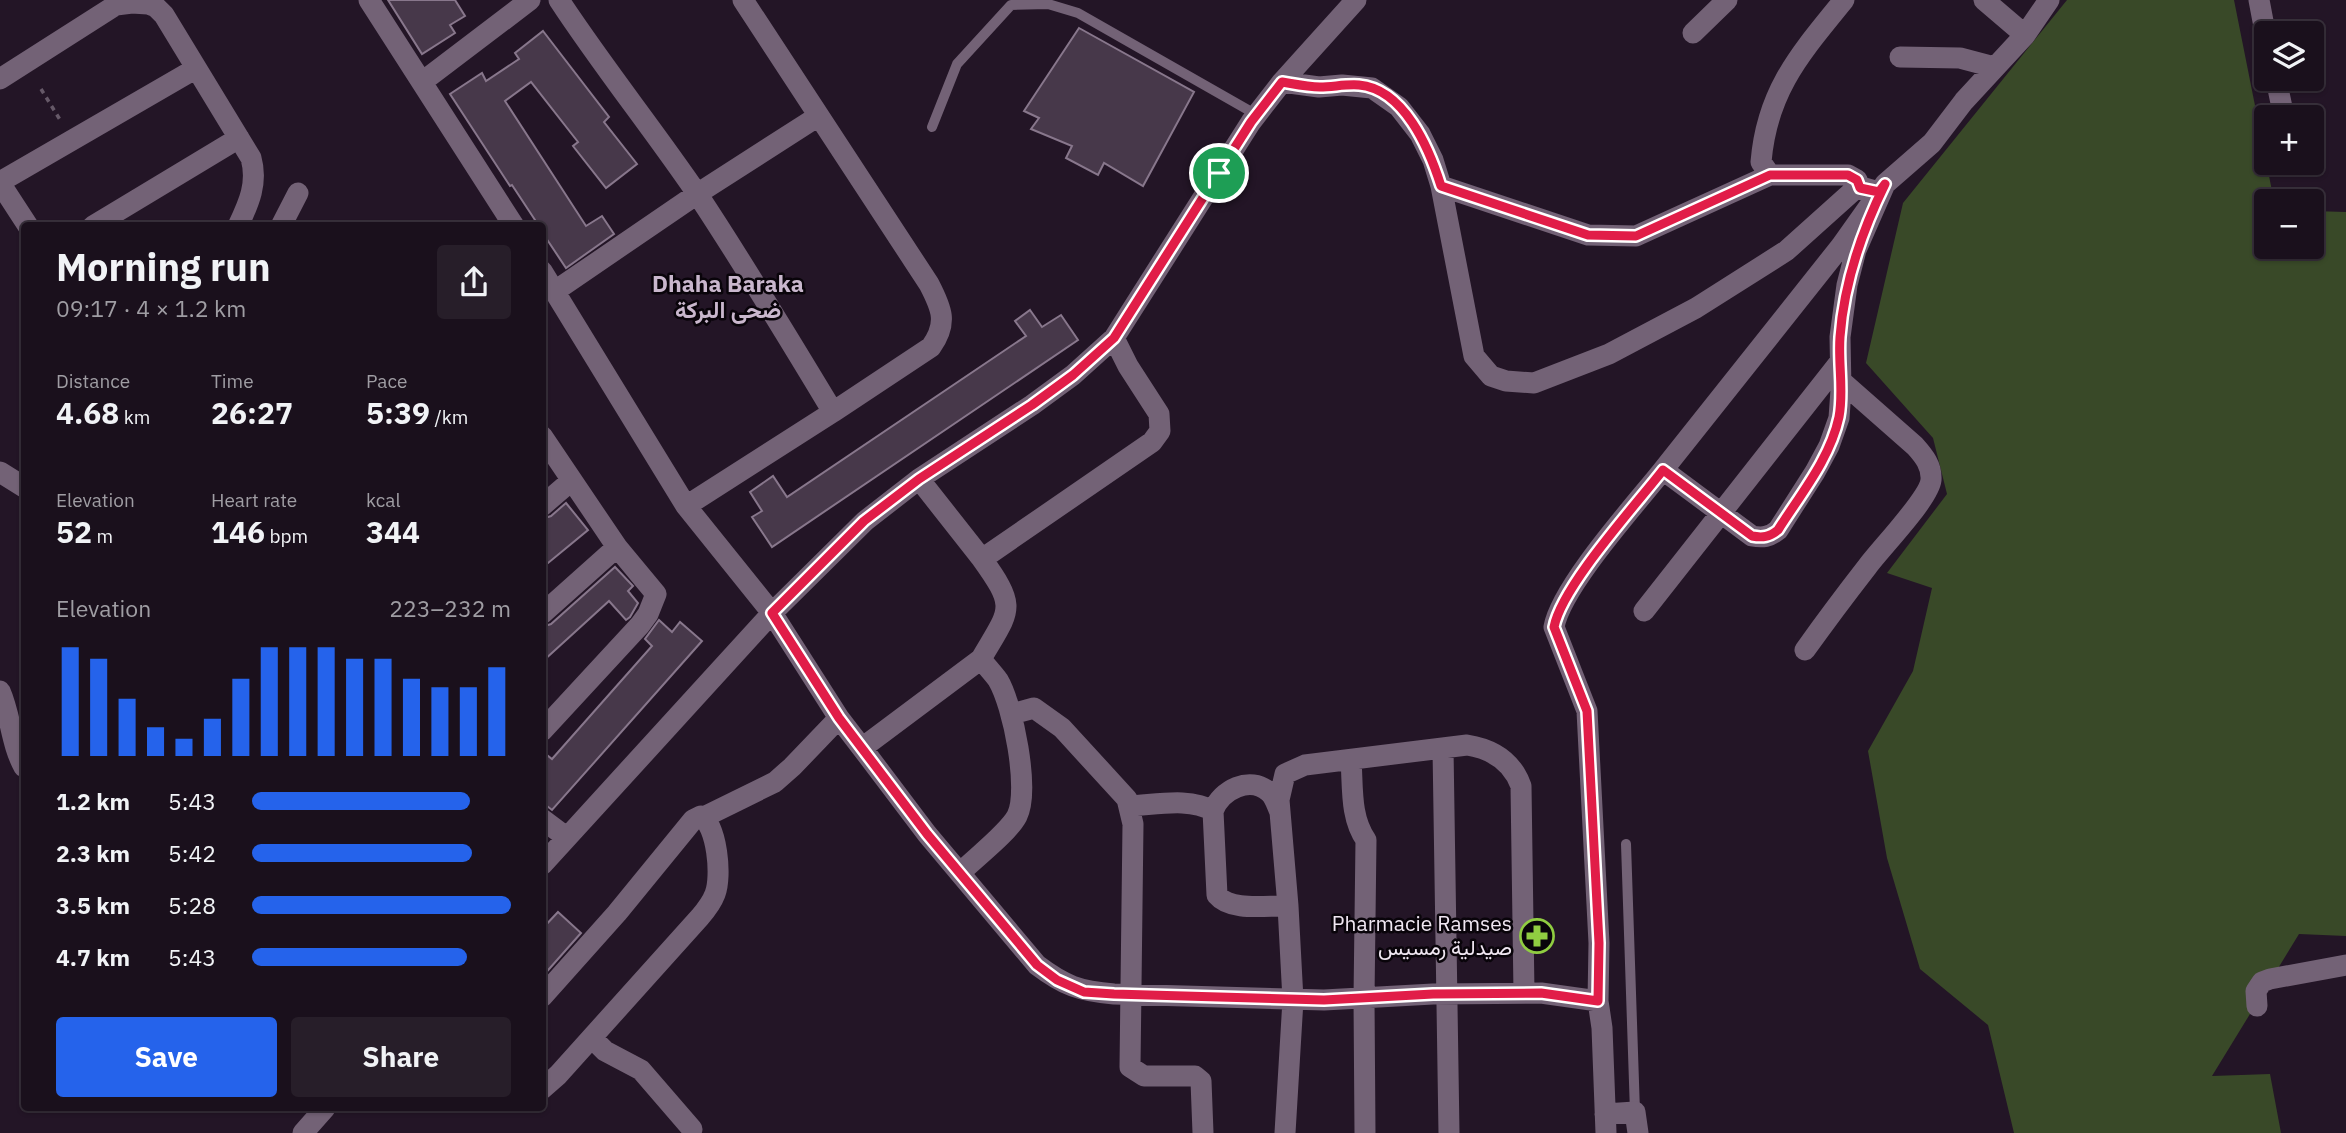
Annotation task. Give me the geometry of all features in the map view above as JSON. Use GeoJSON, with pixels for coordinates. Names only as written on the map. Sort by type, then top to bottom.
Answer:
{"type":"FeatureCollection","features":[{"type":"Feature","properties":{"kind":"street"},"geometry":{"type":"LineString","coordinates":[[369,0],[511,222]]}},
{"type":"Feature","properties":{"kind":"street"},"geometry":{"type":"LineString","coordinates":[[422,82],[530,0]]}},
{"type":"Feature","properties":{"kind":"street"},"geometry":{"type":"LineString","coordinates":[[559,0],[697,194],[774,312],[833,412]]}},
{"type":"Feature","properties":{"kind":"street"},"geometry":{"type":"LineString","coordinates":[[686,506],[931,347],[939,336],[942,325],[941,311],[929,285],[743,0]]}},
{"type":"Feature","properties":{"kind":"street"},"geometry":{"type":"LineString","coordinates":[[546,860],[772,613],[864,521],[919,479],[1073,375],[1114,338],[1257,115],[1282,82],[1356,0]]}},
{"type":"Feature","properties":{"kind":"street"},"geometry":{"type":"LineString","coordinates":[[1693,33],[1727,0]]}},
{"type":"Feature","properties":{"kind":"street"},"geometry":{"type":"LineString","coordinates":[[1770,175],[1761,162],[1765,132],[1776,95],[1787,74],[1844,0]]}},
{"type":"Feature","properties":{"kind":"street"},"geometry":{"type":"LineString","coordinates":[[1983,0],[2025,35]]}},
{"type":"Feature","properties":{"kind":"street"},"geometry":{"type":"LineString","coordinates":[[1636,1123],[1606,1123],[1602,1028],[1598,1001],[1599,943],[1587,711],[1554,627],[1556,615],[1585,569],[1841,246],[1875,188],[1932,143],[1994,67],[2025,35],[2049,0]]}},
{"type":"Feature","properties":{"kind":"street"},"geometry":{"type":"LineString","coordinates":[[2259,0],[2263,21]]}},
{"type":"Feature","properties":{"kind":"street"},"geometry":{"type":"LineString","coordinates":[[0,79],[116,5],[132,3],[156,7],[164,15],[246,148],[254,171],[251,195],[240,222]]}},
{"type":"Feature","properties":{"kind":"street"},"geometry":{"type":"LineString","coordinates":[[1900,57],[1960,58],[1994,67]]}},
{"type":"Feature","properties":{"kind":"street"},"geometry":{"type":"LineString","coordinates":[[25,222],[0,183],[195,69]]}},
{"type":"Feature","properties":{"kind":"street"},"geometry":{"type":"LineString","coordinates":[[1282,82],[1319,87],[1359,85],[1372,88],[1387,97],[1414,125],[1427,145],[1441,186],[1474,356],[1491,376],[1521,383],[1547,379],[1609,354],[1696,308],[1786,251],[1848,194],[1875,188]]}},
{"type":"Feature","properties":{"kind":"street"},"geometry":{"type":"LineString","coordinates":[[555,291],[697,194],[817,117]]}},
{"type":"Feature","properties":{"kind":"street"},"geometry":{"type":"LineString","coordinates":[[100,222],[239,138]]}},
{"type":"Feature","properties":{"kind":"street"},"geometry":{"type":"LineString","coordinates":[[1441,186],[1588,235],[1636,236],[1770,175],[1848,175],[1875,188]]}},
{"type":"Feature","properties":{"kind":"street"},"geometry":{"type":"LineString","coordinates":[[1663,470],[1752,536],[1771,536],[1778,530],[1815,472],[1829,446],[1839,418],[1843,310],[1856,250],[1875,188]]}},
{"type":"Feature","properties":{"kind":"street"},"geometry":{"type":"LineString","coordinates":[[283,222],[298,193]]}},
{"type":"Feature","properties":{"kind":"street"},"geometry":{"type":"LineString","coordinates":[[546,277],[686,506],[772,613],[839,718],[960,873],[1037,965],[1057,980],[1084,992],[1133,995],[1293,1000],[1524,993],[1557,994],[1598,1001]]}},
{"type":"Feature","properties":{"kind":"street"},"geometry":{"type":"LineString","coordinates":[[982,559],[1158,437],[1161,422],[1159,414],[1128,366],[1114,338]]}},
{"type":"Feature","properties":{"kind":"street"},"geometry":{"type":"LineString","coordinates":[[1644,611],[1840,371]]}},
{"type":"Feature","properties":{"kind":"street"},"geometry":{"type":"LineString","coordinates":[[1805,650],[1916,506],[1929,488],[1931,479],[1925,458],[1915,446],[1840,371]]}},
{"type":"Feature","properties":{"kind":"street"},"geometry":{"type":"LineString","coordinates":[[546,442],[617,547],[656,594],[640,625],[546,727]]}},
{"type":"Feature","properties":{"kind":"street"},"geometry":{"type":"LineString","coordinates":[[0,472],[21,485]]}},
{"type":"Feature","properties":{"kind":"street"},"geometry":{"type":"LineString","coordinates":[[862,748],[981,659],[1003,621],[1007,608],[1006,596],[1000,583],[919,479]]}},
{"type":"Feature","properties":{"kind":"street"},"geometry":{"type":"LineString","coordinates":[[546,503],[571,481]]}},
{"type":"Feature","properties":{"kind":"street"},"geometry":{"type":"LineString","coordinates":[[546,610],[617,547]]}},
{"type":"Feature","properties":{"kind":"street"},"geometry":{"type":"LineString","coordinates":[[960,873],[1013,824],[1019,813],[1022,796],[1012,714],[997,680],[981,659]]}},
{"type":"Feature","properties":{"kind":"street"},"geometry":{"type":"LineString","coordinates":[[0,691],[19,730],[17,754],[21,761]]}},
{"type":"Feature","properties":{"kind":"street"},"geometry":{"type":"LineString","coordinates":[[1012,714],[1034,708],[1062,728],[1127,799],[1133,824],[1133,995],[1130,1067],[1144,1076],[1195,1076],[1201,1081],[1203,1133]]}},
{"type":"Feature","properties":{"kind":"street"},"geometry":{"type":"LineString","coordinates":[[546,993],[617,913],[693,820],[775,782],[839,718]]}},
{"type":"Feature","properties":{"kind":"street"},"geometry":{"type":"LineString","coordinates":[[1285,1133],[1293,1000],[1280,790],[1285,774],[1290,770],[1305,765],[1443,748],[1478,747],[1500,757],[1516,772],[1521,786],[1524,993]]}},
{"type":"Feature","properties":{"kind":"street"},"geometry":{"type":"LineString","coordinates":[[1443,748],[1449,1133]]}},
{"type":"Feature","properties":{"kind":"street"},"geometry":{"type":"LineString","coordinates":[[1351,760],[1354,816],[1366,840],[1365,1133]]}},
{"type":"Feature","properties":{"kind":"street"},"geometry":{"type":"LineString","coordinates":[[1280,812],[1272,794],[1252,785],[1225,792],[1216,802],[1213,811],[1217,895],[1223,902],[1235,905],[1289,906]]}},
{"type":"Feature","properties":{"kind":"street"},"geometry":{"type":"LineString","coordinates":[[1129,806],[1194,803],[1213,811]]}},
{"type":"Feature","properties":{"kind":"street"},"geometry":{"type":"LineString","coordinates":[[546,1086],[592,1038],[711,902],[718,884],[718,873],[714,841],[704,817]]}},
{"type":"Feature","properties":{"kind":"street"},"geometry":{"type":"LineString","coordinates":[[546,822],[566,837]]}},
{"type":"Feature","properties":{"kind":"street"},"geometry":{"type":"LineString","coordinates":[[2257,1006],[2256,991],[2265,980],[2346,965]]}},
{"type":"Feature","properties":{"kind":"street"},"geometry":{"type":"LineString","coordinates":[[592,1038],[605,1051],[641,1070],[692,1129]]}},
{"type":"Feature","properties":{"kind":"street"},"geometry":{"type":"LineString","coordinates":[[303,1133],[322,1111]]}},
{"type":"Feature","properties":{"kind":"lane"},"geometry":{"type":"LineString","coordinates":[[932,127],[957,64],[1011,5],[1048,4],[1078,13],[1257,115]]}},
{"type":"Feature","properties":{"kind":"lane"},"geometry":{"type":"LineString","coordinates":[[1626,844],[1636,1123]]}},
{"type":"Feature","properties":{"kind":"path"},"geometry":{"type":"LineString","coordinates":[[41,89],[72,139]]}},
{"type":"Feature","properties":{"kind":"green space"},"geometry":{"type":"Polygon","coordinates":[[[2067,0],[2234,0],[2255,105],[2254,175],[2269,175],[2272,189],[2254,189],[2254,259],[2324,259],[2324,211],[2346,212],[2346,936],[2299,934],[2212,1076],[2270,1074],[2281,1133],[2014,1133],[1988,1025],[1920,969],[1887,858],[1868,751],[1913,671],[1932,588],[1887,573],[1947,494],[1933,438],[1866,363],[1903,203],[2067,0]]]}},
{"type":"Feature","properties":{"kind":"building"},"geometry":{"type":"Polygon","coordinates":[[[388,0],[455,0],[465,16],[450,25],[455,33],[422,54],[388,0]]]}},
{"type":"Feature","properties":{"kind":"building"},"geometry":{"type":"Polygon","coordinates":[[[1079,28],[1194,92],[1143,186],[1104,163],[1098,175],[1066,158],[1072,146],[1031,129],[1039,118],[1024,111],[1079,28]]]}},
{"type":"Feature","properties":{"kind":"building"},"geometry":{"type":"Polygon","coordinates":[[[543,31],[609,117],[604,122],[637,164],[606,188],[573,146],[578,142],[531,82],[505,101],[586,226],[602,216],[614,234],[566,268],[546,238],[546,222],[536,222],[450,94],[482,73],[486,81],[519,59],[515,53],[543,31]]]}},
{"type":"Feature","properties":{"kind":"building"},"geometry":{"type":"Polygon","coordinates":[[[1030,310],[1042,327],[1061,315],[1078,340],[772,547],[752,517],[762,511],[750,492],[773,476],[787,497],[1026,336],[1015,321],[1030,310]]]}},
{"type":"Feature","properties":{"kind":"building"},"geometry":{"type":"Polygon","coordinates":[[[566,503],[588,530],[546,565],[546,518],[566,503]]]}},
{"type":"Feature","properties":{"kind":"building"},"geometry":{"type":"Polygon","coordinates":[[[615,567],[633,586],[628,591],[638,603],[630,617],[626,620],[609,601],[546,658],[546,626],[615,567]]]}},
{"type":"Feature","properties":{"kind":"building"},"geometry":{"type":"Polygon","coordinates":[[[659,620],[672,632],[680,622],[702,641],[552,810],[546,805],[546,754],[552,759],[652,646],[645,639],[659,620]]]}},
{"type":"Feature","properties":{"kind":"building"},"geometry":{"type":"Polygon","coordinates":[[[558,912],[581,933],[546,972],[546,925],[558,912]]]}},
{"type":"Feature","properties":{"kind":"place","name":"Pharmacie Ramses صيدلية رمسيس"},"geometry":{"type":"Point","coordinates":[1537,936]}},
{"type":"Feature","properties":{"kind":"district","name":"Dhaha Baraka ضحى البركة"},"geometry":{"type":"Point","coordinates":[728,297]}},
{"type":"Feature","properties":{"kind":"route"},"geometry":{"type":"LineString","coordinates":[[1282,82],[1319,87],[1359,85],[1372,88],[1399,107],[1414,125],[1427,145],[1441,186],[1588,235],[1636,236],[1770,175],[1848,175],[1857,180],[1860,188],[1879,192],[1885,184],[1867,220],[1847,285],[1840,337],[1839,418],[1829,446],[1815,472],[1778,530],[1771,536],[1752,536],[1663,470],[1585,569],[1556,615],[1554,627],[1587,711],[1599,943],[1598,1001],[1541,993],[1433,994],[1324,1000],[1216,999],[1084,992],[1057,980],[1037,965],[927,834],[839,718],[772,613],[864,521],[919,479],[1073,375],[1114,338],[1219,173],[1251,122],[1282,82]]}}]}
